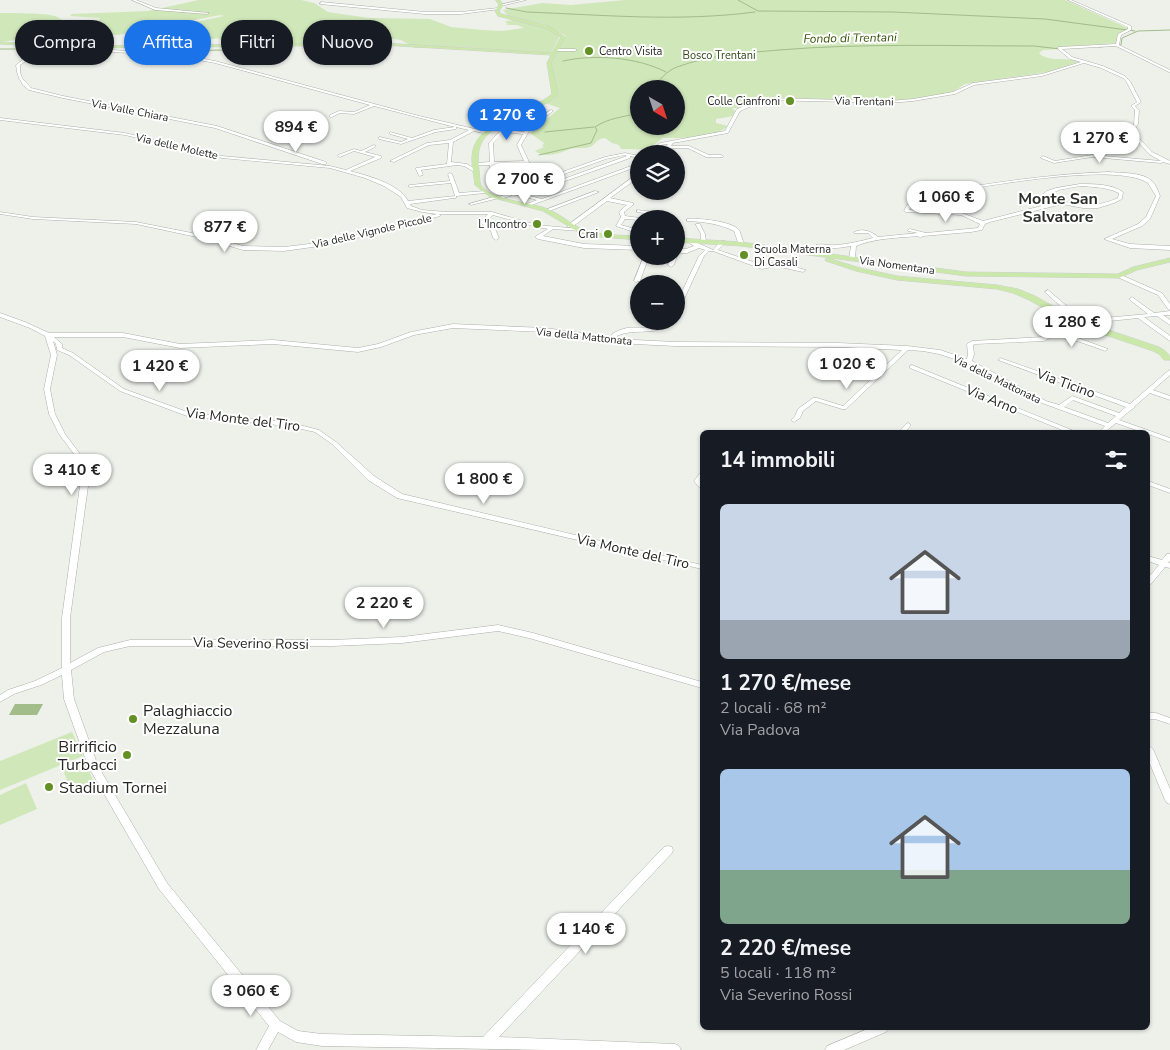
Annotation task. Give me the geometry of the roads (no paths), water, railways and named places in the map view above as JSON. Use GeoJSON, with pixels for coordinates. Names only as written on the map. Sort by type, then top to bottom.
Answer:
{"type":"FeatureCollection","features":[{"type":"Feature","properties":{"kind":"main road"},"geometry":{"type":"LineString","coordinates":[[499,4],[498,13],[501,16],[544,26],[561,34],[562,39],[548,66],[554,96],[489,131],[477,145],[478,185],[485,192],[499,198],[547,210],[570,226],[580,230],[604,236],[630,238]]}},
{"type":"Feature","properties":{"kind":"main road"},"geometry":{"type":"LineString","coordinates":[[0,43],[15,44]]}},
{"type":"Feature","properties":{"kind":"main road"},"geometry":{"type":"LineString","coordinates":[[114,49],[382,44],[554,52]]}},
{"type":"Feature","properties":{"kind":"main road","name":"Via Nomentana"},"geometry":{"type":"LineString","coordinates":[[685,240],[701,244],[723,242],[741,244],[966,274],[1119,276]]}},
{"type":"Feature","properties":{"kind":"main road"},"geometry":{"type":"LineString","coordinates":[[788,250],[881,275],[1005,289],[1032,298],[1077,321],[1156,349],[1162,352],[1169,365]]}},
{"type":"Feature","properties":{"kind":"main road"},"geometry":{"type":"LineString","coordinates":[[1119,276],[1136,268],[1170,260]]}},
{"type":"Feature","properties":{"kind":"street"},"geometry":{"type":"LineString","coordinates":[[133,0],[148,8],[158,10],[206,13]]}},
{"type":"Feature","properties":{"kind":"street"},"geometry":{"type":"LineString","coordinates":[[320,3],[425,14],[461,13],[525,0]]}},
{"type":"Feature","properties":{"kind":"street"},"geometry":{"type":"LineString","coordinates":[[1069,0],[1130,27],[1130,30],[1120,34],[1118,45]]}},
{"type":"Feature","properties":{"kind":"street"},"geometry":{"type":"LineString","coordinates":[[1170,71],[1118,45],[1059,48],[1067,56],[1102,68],[1128,81],[1139,102],[1133,106],[1137,110],[1137,121],[1132,132],[1137,135],[1138,140],[1143,146],[1157,158],[1170,163]]}},
{"type":"Feature","properties":{"kind":"street"},"geometry":{"type":"LineString","coordinates":[[554,52],[575,50]]}},
{"type":"Feature","properties":{"kind":"street"},"geometry":{"type":"LineString","coordinates":[[114,52],[199,58],[460,127],[473,130],[524,133]]}},
{"type":"Feature","properties":{"kind":"street","name":"Via Trentani"},"geometry":{"type":"LineString","coordinates":[[672,142],[727,132],[738,110],[765,99],[890,102],[913,100],[954,94],[973,84],[1042,75],[1084,62]]}},
{"type":"Feature","properties":{"kind":"street","name":"Via Valle Chiara"},"geometry":{"type":"LineString","coordinates":[[18,65],[18,72],[26,86],[31,89],[219,128],[318,160],[330,167]]}},
{"type":"Feature","properties":{"kind":"street"},"geometry":{"type":"LineString","coordinates":[[331,116],[338,113],[354,113],[374,105]]}},
{"type":"Feature","properties":{"kind":"street"},"geometry":{"type":"LineString","coordinates":[[538,182],[540,178],[527,162],[519,145],[530,125],[551,111]]}},
{"type":"Feature","properties":{"kind":"street","name":"Via delle Molette"},"geometry":{"type":"LineString","coordinates":[[0,121],[6,120],[126,134],[222,157],[330,167],[386,185],[401,194],[410,207],[422,211],[492,213],[537,226],[580,230]]}},
{"type":"Feature","properties":{"kind":"street"},"geometry":{"type":"LineString","coordinates":[[380,138],[401,144],[446,128],[460,127]]}},
{"type":"Feature","properties":{"kind":"street"},"geometry":{"type":"LineString","coordinates":[[392,161],[428,144],[451,142],[473,130]]}},
{"type":"Feature","properties":{"kind":"street"},"geometry":{"type":"LineString","coordinates":[[493,186],[491,143],[502,131]]}},
{"type":"Feature","properties":{"kind":"street"},"geometry":{"type":"LineString","coordinates":[[391,133],[413,139]]}},
{"type":"Feature","properties":{"kind":"street"},"geometry":{"type":"LineString","coordinates":[[451,142],[449,163],[452,164]]}},
{"type":"Feature","properties":{"kind":"street"},"geometry":{"type":"LineString","coordinates":[[659,145],[672,142]]}},
{"type":"Feature","properties":{"kind":"street"},"geometry":{"type":"LineString","coordinates":[[669,145],[672,142]]}},
{"type":"Feature","properties":{"kind":"street"},"geometry":{"type":"LineString","coordinates":[[340,156],[366,144]]}},
{"type":"Feature","properties":{"kind":"street"},"geometry":{"type":"LineString","coordinates":[[347,157],[374,146]]}},
{"type":"Feature","properties":{"kind":"street"},"geometry":{"type":"LineString","coordinates":[[685,147],[689,147],[708,156],[721,156]]}},
{"type":"Feature","properties":{"kind":"street"},"geometry":{"type":"LineString","coordinates":[[347,171],[378,157],[354,150]]}},
{"type":"Feature","properties":{"kind":"street"},"geometry":{"type":"LineString","coordinates":[[472,204],[499,198],[605,158],[625,154],[630,155]]}},
{"type":"Feature","properties":{"kind":"street"},"geometry":{"type":"LineString","coordinates":[[1043,157],[1054,162],[1092,156],[1170,163]]}},
{"type":"Feature","properties":{"kind":"street"},"geometry":{"type":"LineString","coordinates":[[524,194],[630,158]]}},
{"type":"Feature","properties":{"kind":"street"},"geometry":{"type":"LineString","coordinates":[[476,164],[527,162]]}},
{"type":"Feature","properties":{"kind":"street"},"geometry":{"type":"LineString","coordinates":[[421,175],[418,169],[452,164],[465,165],[478,172]]}},
{"type":"Feature","properties":{"kind":"street"},"geometry":{"type":"LineString","coordinates":[[607,165],[622,169]]}},
{"type":"Feature","properties":{"kind":"street"},"geometry":{"type":"LineString","coordinates":[[529,205],[630,167]]}},
{"type":"Feature","properties":{"kind":"street"},"geometry":{"type":"LineString","coordinates":[[593,170],[609,175]]}},
{"type":"Feature","properties":{"kind":"street"},"geometry":{"type":"LineString","coordinates":[[493,186],[534,172]]}},
{"type":"Feature","properties":{"kind":"street"},"geometry":{"type":"LineString","coordinates":[[450,174],[457,195],[485,192]]}},
{"type":"Feature","properties":{"kind":"street"},"geometry":{"type":"LineString","coordinates":[[936,193],[1077,174],[1111,174],[1145,179],[1154,186],[1158,196],[1148,218],[1140,225],[1107,239],[1130,246],[1170,248]]}},
{"type":"Feature","properties":{"kind":"street"},"geometry":{"type":"LineString","coordinates":[[410,186],[452,182]]}},
{"type":"Feature","properties":{"kind":"street"},"geometry":{"type":"LineString","coordinates":[[538,182],[564,193]]}},
{"type":"Feature","properties":{"kind":"street"},"geometry":{"type":"LineString","coordinates":[[570,226],[630,182]]}},
{"type":"Feature","properties":{"kind":"street"},"geometry":{"type":"LineString","coordinates":[[1025,196],[1042,197],[1081,207],[1100,206],[1120,199],[1121,192],[1110,188],[1075,185],[1054,189],[1042,197]]}},
{"type":"Feature","properties":{"kind":"street"},"geometry":{"type":"LineString","coordinates":[[493,186],[511,193],[524,194],[542,200]]}},
{"type":"Feature","properties":{"kind":"street"},"geometry":{"type":"LineString","coordinates":[[547,210],[598,192]]}},
{"type":"Feature","properties":{"kind":"street"},"geometry":{"type":"LineString","coordinates":[[407,203],[454,197]]}},
{"type":"Feature","properties":{"kind":"street"},"geometry":{"type":"LineString","coordinates":[[607,199],[631,204],[621,212],[623,218]]}},
{"type":"Feature","properties":{"kind":"street"},"geometry":{"type":"LineString","coordinates":[[916,203],[908,206],[906,211],[962,214],[983,223],[1062,202]]}},
{"type":"Feature","properties":{"kind":"street","name":"Via delle Vignole Piccole"},"geometry":{"type":"LineString","coordinates":[[0,213],[33,218],[136,223],[207,238],[243,248],[284,249],[336,241],[446,213]]}},
{"type":"Feature","properties":{"kind":"street"},"geometry":{"type":"LineString","coordinates":[[492,213],[482,222],[494,230],[496,238]]}},
{"type":"Feature","properties":{"kind":"street"},"geometry":{"type":"LineString","coordinates":[[623,218],[630,218]]}},
{"type":"Feature","properties":{"kind":"street"},"geometry":{"type":"LineString","coordinates":[[623,218],[618,226],[630,229]]}},
{"type":"Feature","properties":{"kind":"street"},"geometry":{"type":"LineString","coordinates":[[690,220],[716,222],[731,227],[736,230],[741,244]]}},
{"type":"Feature","properties":{"kind":"street"},"geometry":{"type":"LineString","coordinates":[[818,246],[833,247],[877,239],[971,231],[980,229],[983,223]]}},
{"type":"Feature","properties":{"kind":"street"},"geometry":{"type":"LineString","coordinates":[[698,226],[703,234],[701,244]]}},
{"type":"Feature","properties":{"kind":"street"},"geometry":{"type":"LineString","coordinates":[[551,228],[538,237],[584,246],[630,248]]}},
{"type":"Feature","properties":{"kind":"street"},"geometry":{"type":"LineString","coordinates":[[910,230],[924,233],[920,236]]}},
{"type":"Feature","properties":{"kind":"street"},"geometry":{"type":"LineString","coordinates":[[856,232],[869,232],[877,239]]}},
{"type":"Feature","properties":{"kind":"street"},"geometry":{"type":"LineString","coordinates":[[715,251],[723,242]]}},
{"type":"Feature","properties":{"kind":"street"},"geometry":{"type":"LineString","coordinates":[[701,244],[708,249],[764,267],[776,264],[803,270]]}},
{"type":"Feature","properties":{"kind":"street"},"geometry":{"type":"LineString","coordinates":[[685,251],[701,244]]}},
{"type":"Feature","properties":{"kind":"street"},"geometry":{"type":"LineString","coordinates":[[852,259],[855,244]]}},
{"type":"Feature","properties":{"kind":"street"},"geometry":{"type":"LineString","coordinates":[[685,291],[699,261],[708,249]]}},
{"type":"Feature","properties":{"kind":"street"},"geometry":{"type":"LineString","coordinates":[[1119,276],[1160,294],[1170,308]]}},
{"type":"Feature","properties":{"kind":"street"},"geometry":{"type":"LineString","coordinates":[[1048,292],[1077,321]]}},
{"type":"Feature","properties":{"kind":"street"},"geometry":{"type":"LineString","coordinates":[[1132,299],[1170,323]]}},
{"type":"Feature","properties":{"kind":"street"},"geometry":{"type":"LineString","coordinates":[[969,362],[971,354],[970,344],[972,342],[1044,339],[1047,338],[1044,331],[1050,325],[1170,313]]}},
{"type":"Feature","properties":{"kind":"street"},"geometry":{"type":"LineString","coordinates":[[0,315],[48,335],[54,356],[47,389],[52,414],[56,424],[77,454],[82,465],[84,486],[66,618],[66,669],[67,687],[73,710],[90,760],[163,886],[276,1025],[298,1037],[318,1040],[486,1042],[675,1050]]}},
{"type":"Feature","properties":{"kind":"street"},"geometry":{"type":"LineString","coordinates":[[1139,316],[1170,339]]}},
{"type":"Feature","properties":{"kind":"street","name":"Via della Mattonata"},"geometry":{"type":"LineString","coordinates":[[48,335],[123,335],[180,346],[273,342],[353,350],[373,348],[410,334],[449,326],[545,330],[614,339],[693,345],[838,345],[907,348],[934,351],[969,362],[1060,408],[1134,430]]}},
{"type":"Feature","properties":{"kind":"street"},"geometry":{"type":"LineString","coordinates":[[1046,328],[1105,349]]}},
{"type":"Feature","properties":{"kind":"street"},"geometry":{"type":"LineString","coordinates":[[614,339],[614,335],[622,330],[630,330]]}},
{"type":"Feature","properties":{"kind":"street","name":"Via Monte del Tiro"},"geometry":{"type":"LineString","coordinates":[[48,335],[58,342],[59,349],[71,354],[122,390],[186,414],[288,424],[317,431],[327,437],[371,478],[400,496],[700,568]]}},
{"type":"Feature","properties":{"kind":"street"},"geometry":{"type":"LineString","coordinates":[[794,420],[798,417],[800,410],[814,399],[844,408],[907,348]]}},
{"type":"Feature","properties":{"kind":"street","name":"Via Ticino"},"geometry":{"type":"LineString","coordinates":[[1000,360],[1132,407]]}},
{"type":"Feature","properties":{"kind":"street"},"geometry":{"type":"LineString","coordinates":[[1105,430],[1150,391],[1169,365]]}},
{"type":"Feature","properties":{"kind":"street","name":"Via Arno"},"geometry":{"type":"LineString","coordinates":[[912,367],[1067,430]]}},
{"type":"Feature","properties":{"kind":"street"},"geometry":{"type":"LineString","coordinates":[[1150,391],[1170,398]]}},
{"type":"Feature","properties":{"kind":"street"},"geometry":{"type":"LineString","coordinates":[[1060,408],[1072,398],[1121,416]]}},
{"type":"Feature","properties":{"kind":"street"},"geometry":{"type":"LineString","coordinates":[[904,430],[908,426]]}},
{"type":"Feature","properties":{"kind":"street","name":"Via della Mattonata"},"geometry":{"type":"LineString","coordinates":[[1150,434],[1170,440]]}},
{"type":"Feature","properties":{"kind":"street"},"geometry":{"type":"LineString","coordinates":[[1150,484],[1170,491]]}},
{"type":"Feature","properties":{"kind":"street"},"geometry":{"type":"LineString","coordinates":[[1150,580],[1167,565],[1170,556]]}},
{"type":"Feature","properties":{"kind":"street"},"geometry":{"type":"LineString","coordinates":[[1150,559],[1167,565]]}},
{"type":"Feature","properties":{"kind":"street","name":"Via Severino Rossi"},"geometry":{"type":"LineString","coordinates":[[0,699],[11,692],[38,683],[105,649],[130,643],[340,643],[402,640],[498,628],[530,635],[700,684]]}},
{"type":"Feature","properties":{"kind":"street"},"geometry":{"type":"LineString","coordinates":[[1150,716],[1170,721]]}},
{"type":"Feature","properties":{"kind":"street"},"geometry":{"type":"LineString","coordinates":[[1150,752],[1166,778],[1170,800]]}},
{"type":"Feature","properties":{"kind":"street"},"geometry":{"type":"LineString","coordinates":[[486,1042],[668,850]]}},
{"type":"Feature","properties":{"kind":"street"},"geometry":{"type":"LineString","coordinates":[[262,1050],[276,1025]]}},
{"type":"Feature","properties":{"kind":"street"},"geometry":{"type":"LineString","coordinates":[[831,1050],[877,1030]]}},
{"type":"Feature","properties":{"kind":"waterway"},"geometry":{"type":"LineString","coordinates":[[738,0],[758,11],[893,12],[1045,19],[1135,31]]}},
{"type":"Feature","properties":{"kind":"waterway"},"geometry":{"type":"LineString","coordinates":[[506,8],[527,12],[641,17],[698,17],[755,12]]}},
{"type":"Feature","properties":{"kind":"waterway"},"geometry":{"type":"LineString","coordinates":[[1099,47],[1121,45],[1122,38],[1138,31],[1170,30]]}},
{"type":"Feature","properties":{"kind":"waterway","name":"Fondo di Trentani"},"geometry":{"type":"LineString","coordinates":[[660,80],[666,73],[689,63],[714,57],[753,52],[874,46],[1034,46],[1060,49]]}},
{"type":"Feature","properties":{"kind":"waterway"},"geometry":{"type":"LineString","coordinates":[[0,49],[15,49]]}},
{"type":"Feature","properties":{"kind":"waterway"},"geometry":{"type":"LineString","coordinates":[[211,50],[221,50]]}},
{"type":"Feature","properties":{"kind":"waterway"},"geometry":{"type":"LineString","coordinates":[[563,61],[602,57],[616,58],[642,63],[666,72]]}},
{"type":"Feature","properties":{"kind":"waterway","name":"Fondo di Trentani"},"geometry":{"type":"LineString","coordinates":[[539,155],[591,143],[597,130],[595,127],[611,120],[630,115]]}},
{"type":"Feature","properties":{"kind":"waterway"},"geometry":{"type":"LineString","coordinates":[[545,132],[594,127]]}},
{"type":"Feature","properties":{"kind":"place","name":"Centro Visita"},"geometry":{"type":"Point","coordinates":[589,51]}},
{"type":"Feature","properties":{"kind":"place","name":"Colle Cianfroni"},"geometry":{"type":"Point","coordinates":[790,101]}},
{"type":"Feature","properties":{"kind":"place","name":"L'Incontro"},"geometry":{"type":"Point","coordinates":[537,224]}},
{"type":"Feature","properties":{"kind":"place","name":"Crai"},"geometry":{"type":"Point","coordinates":[608,234]}},
{"type":"Feature","properties":{"kind":"place","name":"Scuola Materna Di Casali"},"geometry":{"type":"Point","coordinates":[744,255]}},
{"type":"Feature","properties":{"kind":"place","name":"Palaghiaccio Mezzaluna"},"geometry":{"type":"Point","coordinates":[133,719]}},
{"type":"Feature","properties":{"kind":"place","name":"Birrificio Turbacci"},"geometry":{"type":"Point","coordinates":[127,755]}},
{"type":"Feature","properties":{"kind":"place","name":"Stadium Tornei"},"geometry":{"type":"Point","coordinates":[49,787]}},
{"type":"Feature","properties":{"kind":"district","name":"Monte San Salvatore"},"geometry":{"type":"Point","coordinates":[1058,207]}},
{"type":"Feature","properties":{"kind":"park label","name":"Bosco Trentani"},"geometry":{"type":"Point","coordinates":[719,55]}}]}
